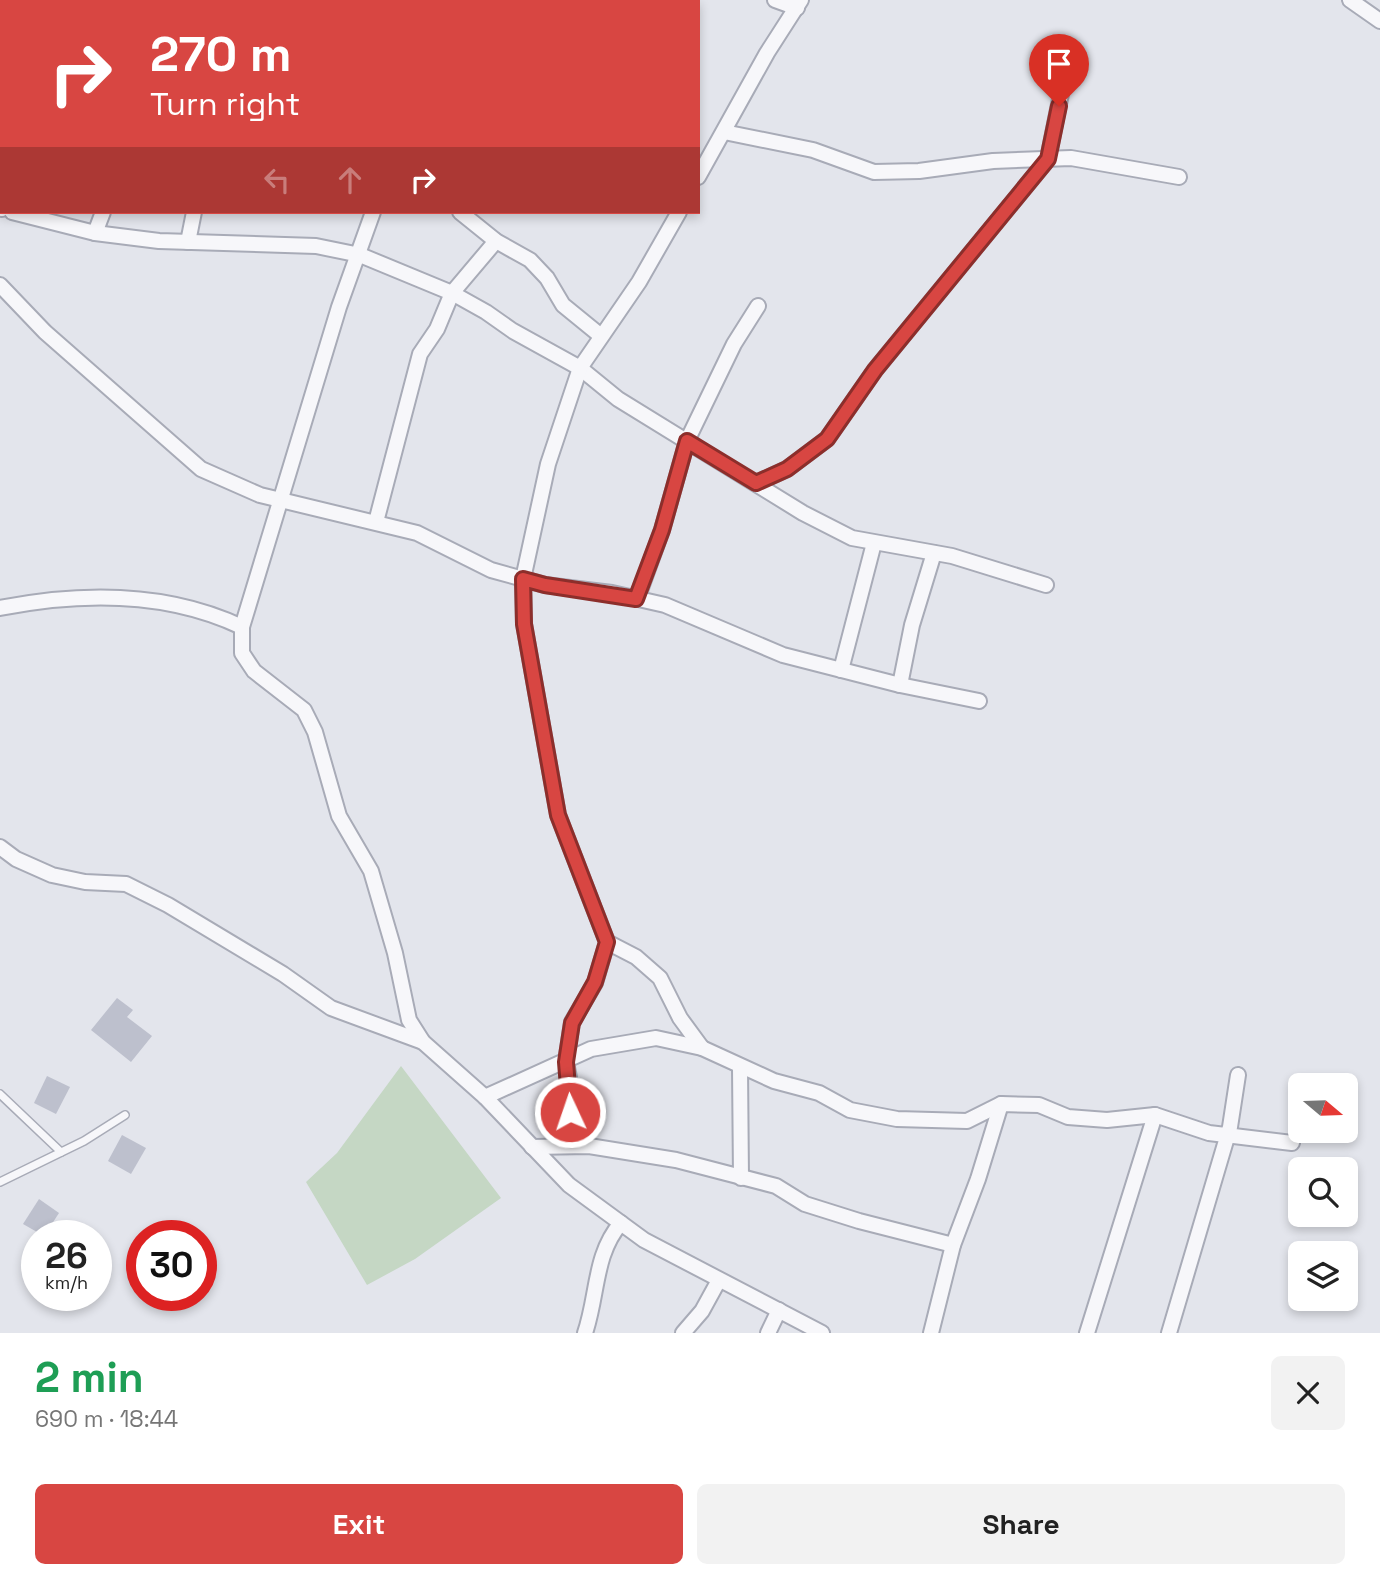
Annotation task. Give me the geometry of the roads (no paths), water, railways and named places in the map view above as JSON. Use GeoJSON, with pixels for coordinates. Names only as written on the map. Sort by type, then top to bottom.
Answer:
{"type":"FeatureCollection","features":[{"type":"Feature","properties":{"kind":"street"},"geometry":{"type":"LineString","coordinates":[[700,174],[767,53],[799,4],[775,0]]}},
{"type":"Feature","properties":{"kind":"street"},"geometry":{"type":"LineString","coordinates":[[1350,0],[1380,21]]}},
{"type":"Feature","properties":{"kind":"street"},"geometry":{"type":"LineString","coordinates":[[756,483],[787,469],[827,439],[875,370],[1048,159],[1064,79]]}},
{"type":"Feature","properties":{"kind":"street"},"geometry":{"type":"LineString","coordinates":[[724,132],[813,150],[874,172],[919,172],[993,161],[1071,158],[1179,177]]}},
{"type":"Feature","properties":{"kind":"street"},"geometry":{"type":"LineString","coordinates":[[20,214],[95,233],[188,242],[316,246],[360,255],[452,293],[580,368],[618,399],[803,513],[852,538],[1001,569],[1046,585]]}},
{"type":"Feature","properties":{"kind":"street"},"geometry":{"type":"LineString","coordinates":[[95,233],[102,214]]}},
{"type":"Feature","properties":{"kind":"street"},"geometry":{"type":"LineString","coordinates":[[188,242],[194,214]]}},
{"type":"Feature","properties":{"kind":"street"},"geometry":{"type":"LineString","coordinates":[[372,214],[360,255],[339,307],[242,627],[242,653],[254,671],[304,710],[315,732],[339,816],[371,871],[395,954],[409,1020],[423,1042],[485,1097],[569,1185],[644,1240],[816,1329],[839,1333]]}},
{"type":"Feature","properties":{"kind":"street"},"geometry":{"type":"LineString","coordinates":[[462,214],[496,242],[530,260],[547,278],[563,305],[601,336]]}},
{"type":"Feature","properties":{"kind":"street"},"geometry":{"type":"LineString","coordinates":[[567,1146],[570,1088],[566,1062],[572,1023],[595,982],[607,942],[558,815],[524,624],[523,579],[548,464],[580,368],[639,282],[678,214]]}},
{"type":"Feature","properties":{"kind":"street"},"geometry":{"type":"LineString","coordinates":[[376,522],[420,354],[437,329],[452,293],[496,242]]}},
{"type":"Feature","properties":{"kind":"street"},"geometry":{"type":"LineString","coordinates":[[0,285],[45,332],[201,469],[260,495],[417,533],[491,570],[523,579],[665,606],[783,655],[900,685],[979,701]]}},
{"type":"Feature","properties":{"kind":"street"},"geometry":{"type":"LineString","coordinates":[[636,599],[662,530],[687,441],[734,344],[758,306]]}},
{"type":"Feature","properties":{"kind":"street"},"geometry":{"type":"LineString","coordinates":[[841,670],[874,543]]}},
{"type":"Feature","properties":{"kind":"street"},"geometry":{"type":"LineString","coordinates":[[900,685],[912,625],[934,553]]}},
{"type":"Feature","properties":{"kind":"street"},"geometry":{"type":"LineString","coordinates":[[0,608],[37,600],[93,596],[142,599],[205,610],[242,627]]}},
{"type":"Feature","properties":{"kind":"street"},"geometry":{"type":"LineString","coordinates":[[0,847],[16,859],[52,875],[85,883],[126,884],[168,905],[283,974],[331,1009],[423,1042]]}},
{"type":"Feature","properties":{"kind":"street"},"geometry":{"type":"LineString","coordinates":[[607,942],[636,957],[660,978],[680,1018],[702,1048]]}},
{"type":"Feature","properties":{"kind":"street"},"geometry":{"type":"LineString","coordinates":[[485,1097],[590,1049],[656,1038],[702,1048],[740,1068],[820,1093],[850,1110],[897,1119],[967,1121],[1001,1104],[1039,1105],[1069,1117],[1107,1120],[1155,1115],[1227,1135],[1288,1143]]}},
{"type":"Feature","properties":{"kind":"street"},"geometry":{"type":"LineString","coordinates":[[740,1068],[741,1178]]}},
{"type":"Feature","properties":{"kind":"street"},"geometry":{"type":"LineString","coordinates":[[1169,1333],[1227,1135],[1238,1075]]}},
{"type":"Feature","properties":{"kind":"street"},"geometry":{"type":"LineString","coordinates":[[931,1333],[953,1245],[978,1179],[1001,1104]]}},
{"type":"Feature","properties":{"kind":"street"},"geometry":{"type":"LineString","coordinates":[[1087,1333],[1155,1115]]}},
{"type":"Feature","properties":{"kind":"street"},"geometry":{"type":"LineString","coordinates":[[532,1146],[589,1146],[676,1160],[775,1186],[805,1204],[859,1222],[953,1245]]}},
{"type":"Feature","properties":{"kind":"street"},"geometry":{"type":"LineString","coordinates":[[586,1333],[595,1304],[599,1259],[609,1236],[621,1223]]}},
{"type":"Feature","properties":{"kind":"street"},"geometry":{"type":"LineString","coordinates":[[682,1333],[702,1311],[719,1280]]}},
{"type":"Feature","properties":{"kind":"street"},"geometry":{"type":"LineString","coordinates":[[768,1333],[779,1310]]}},
{"type":"Feature","properties":{"kind":"lane"},"geometry":{"type":"LineString","coordinates":[[0,1094],[61,1152]]}},
{"type":"Feature","properties":{"kind":"lane"},"geometry":{"type":"LineString","coordinates":[[0,1182],[61,1152],[125,1115]]}}]}
